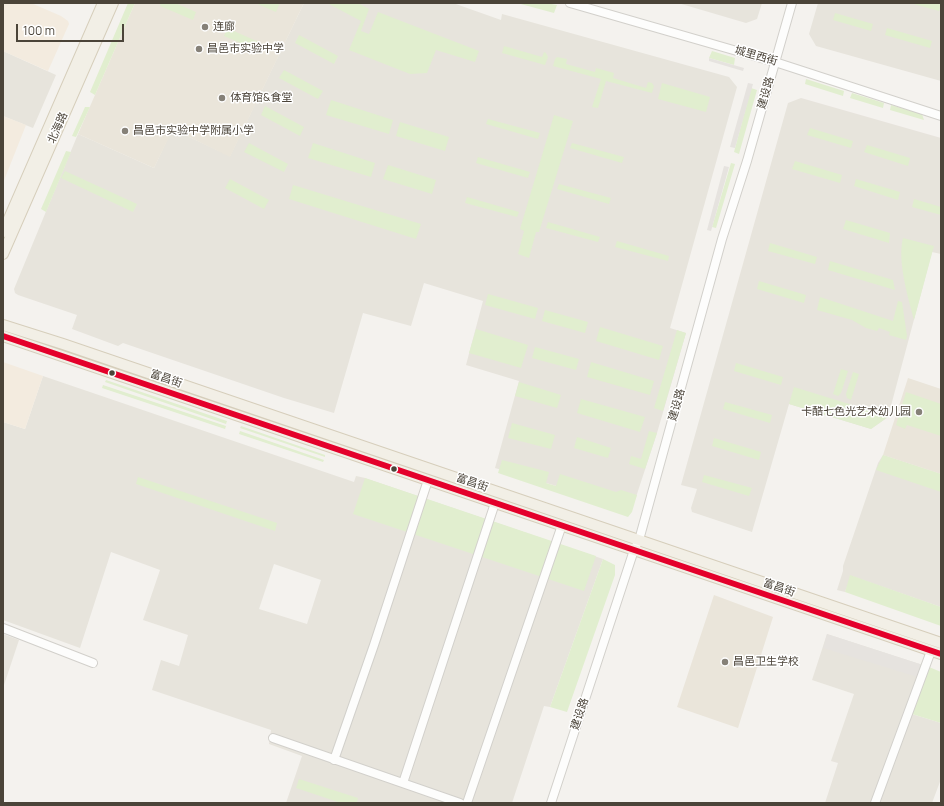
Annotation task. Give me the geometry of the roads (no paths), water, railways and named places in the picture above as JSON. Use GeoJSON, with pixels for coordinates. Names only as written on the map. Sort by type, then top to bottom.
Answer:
{"type":"FeatureCollection","features":[{"type":"Feature","properties":{"kind":"main road","name":"北海路"},"geometry":{"type":"LineString","coordinates":[[3,232],[106,4]]}},
{"type":"Feature","properties":{"kind":"main road","name":"北海路"},"geometry":{"type":"LineString","coordinates":[[3,254],[106,4]]}},
{"type":"Feature","properties":{"kind":"main road","name":"富昌街"},"geometry":{"type":"LineString","coordinates":[[3,325],[63,344],[941,643]]}},
{"type":"Feature","properties":{"kind":"main road","name":"富昌街"},"geometry":{"type":"LineString","coordinates":[[3,336],[941,654]]}},
{"type":"Feature","properties":{"kind":"street","name":"城里西街"},"geometry":{"type":"LineString","coordinates":[[570,3],[775,62],[941,116]]}},
{"type":"Feature","properties":{"kind":"street","name":"建设路"},"geometry":{"type":"LineString","coordinates":[[551,803],[634,550],[639,540],[722,239],[792,3]]}},
{"type":"Feature","properties":{"kind":"street"},"geometry":{"type":"LineString","coordinates":[[334,760],[374,645],[428,480]]}},
{"type":"Feature","properties":{"kind":"street"},"geometry":{"type":"LineString","coordinates":[[403,783],[495,503]]}},
{"type":"Feature","properties":{"kind":"street"},"geometry":{"type":"LineString","coordinates":[[467,803],[562,526]]}},
{"type":"Feature","properties":{"kind":"street"},"geometry":{"type":"LineString","coordinates":[[3,628],[93,662]]}},
{"type":"Feature","properties":{"kind":"street"},"geometry":{"type":"LineString","coordinates":[[875,803],[931,651]]}},
{"type":"Feature","properties":{"kind":"street"},"geometry":{"type":"LineString","coordinates":[[273,738],[460,803]]}},
{"type":"Feature","properties":{"kind":"place","name":"连廊"},"geometry":{"type":"Point","coordinates":[205,27]}},
{"type":"Feature","properties":{"kind":"place","name":"昌邑市实验中学"},"geometry":{"type":"Point","coordinates":[199,49]}},
{"type":"Feature","properties":{"kind":"place","name":"体育馆&食堂"},"geometry":{"type":"Point","coordinates":[222,98]}},
{"type":"Feature","properties":{"kind":"place","name":"昌邑市实验中学附属小学"},"geometry":{"type":"Point","coordinates":[125,131]}},
{"type":"Feature","properties":{"kind":"place","name":"卡酷七色光艺术幼儿园"},"geometry":{"type":"Point","coordinates":[919,412]}},
{"type":"Feature","properties":{"kind":"place","name":"昌邑卫生学校"},"geometry":{"type":"Point","coordinates":[725,662]}}]}
